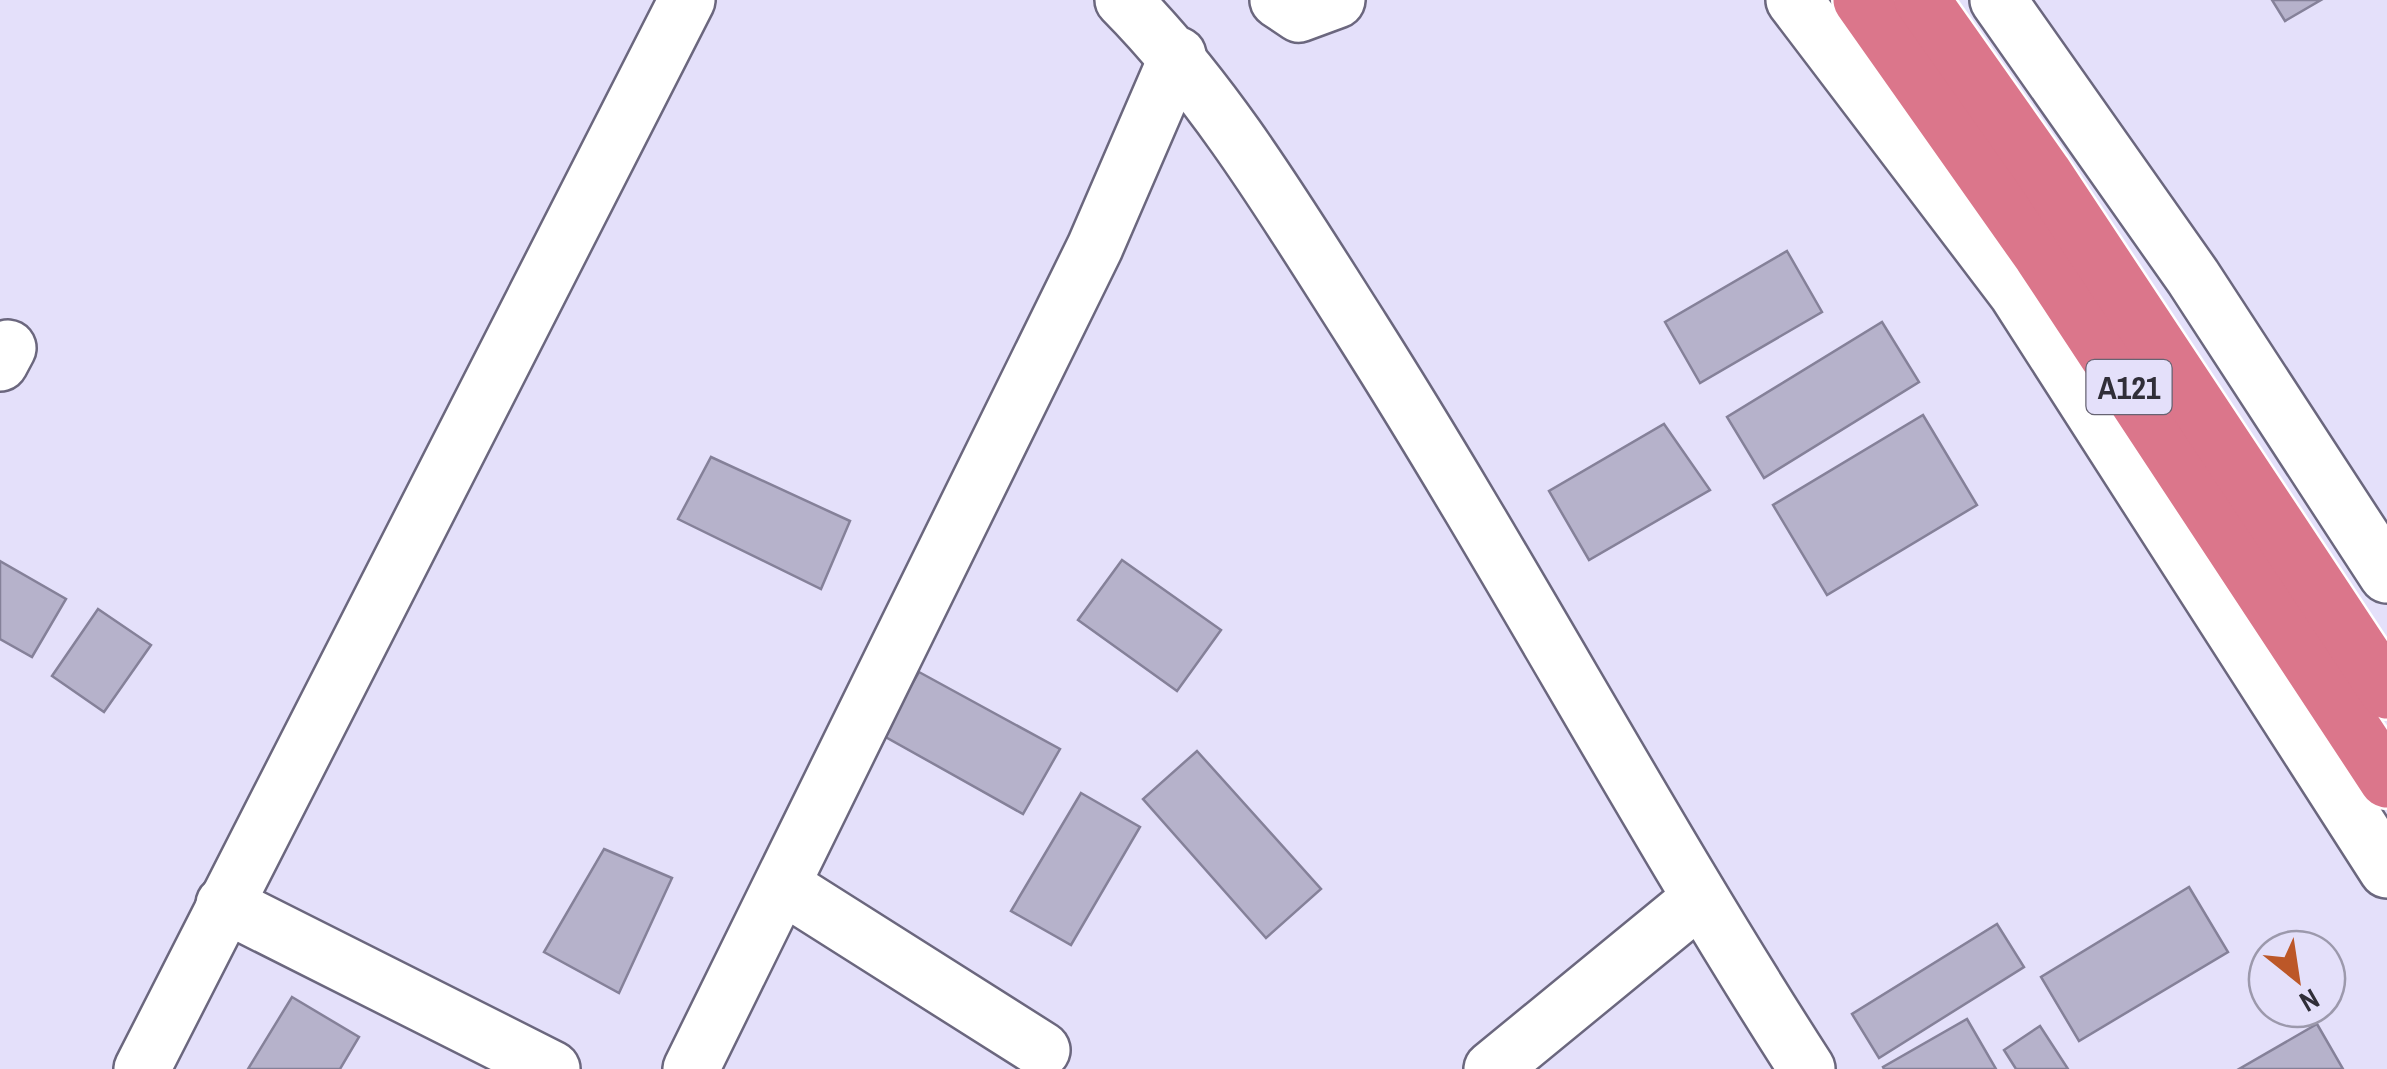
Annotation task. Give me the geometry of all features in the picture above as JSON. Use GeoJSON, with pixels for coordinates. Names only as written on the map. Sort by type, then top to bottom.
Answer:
{"type":"FeatureCollection","features":[{"type":"Feature","properties":{"kind":"highway","name":"A121"},"geometry":{"type":"LineString","coordinates":[[1861,0],[2041,255],[2387,780]]}},
{"type":"Feature","properties":{"kind":"highway","name":"A121"},"geometry":{"type":"LineString","coordinates":[[1922,0],[2044,173],[2387,691]]}},
{"type":"Feature","properties":{"kind":"street"},"geometry":{"type":"LineString","coordinates":[[142,1069],[687,0]]}},
{"type":"Feature","properties":{"kind":"street"},"geometry":{"type":"LineString","coordinates":[[1123,0],[1178,56],[1284,208],[1440,453],[1698,900],[1807,1069]]}},
{"type":"Feature","properties":{"kind":"street"},"geometry":{"type":"LineString","coordinates":[[1278,0],[1299,14],[1337,0]]}},
{"type":"Feature","properties":{"kind":"street"},"geometry":{"type":"LineString","coordinates":[[1794,0],[2016,292],[2387,870]]}},
{"type":"Feature","properties":{"kind":"street"},"geometry":{"type":"LineString","coordinates":[[1998,0],[2193,277],[2387,575]]}},
{"type":"Feature","properties":{"kind":"street"},"geometry":{"type":"LineString","coordinates":[[691,1069],[1094,248],[1178,56]]}},
{"type":"Feature","properties":{"kind":"street"},"geometry":{"type":"LineString","coordinates":[[783,886],[1042,1050]]}},
{"type":"Feature","properties":{"kind":"street"},"geometry":{"type":"LineString","coordinates":[[1492,1069],[1698,900]]}},
{"type":"Feature","properties":{"kind":"street"},"geometry":{"type":"LineString","coordinates":[[224,904],[552,1069]]}},
{"type":"Feature","properties":{"kind":"building"},"geometry":{"type":"Polygon","coordinates":[[[2272,0],[2321,0],[2285,21],[2272,0]]]}},
{"type":"Feature","properties":{"kind":"building"},"geometry":{"type":"Polygon","coordinates":[[[1787,251],[1822,312],[1700,383],[1665,322],[1787,251]]]}},
{"type":"Feature","properties":{"kind":"building"},"geometry":{"type":"Polygon","coordinates":[[[1882,322],[1919,382],[1764,478],[1727,417],[1882,322]]]}},
{"type":"Feature","properties":{"kind":"building"},"geometry":{"type":"Polygon","coordinates":[[[1923,415],[1977,505],[1827,595],[1773,505],[1923,415]]]}},
{"type":"Feature","properties":{"kind":"building"},"geometry":{"type":"Polygon","coordinates":[[[1664,424],[1710,490],[1589,560],[1549,491],[1664,424]]]}},
{"type":"Feature","properties":{"kind":"building"},"geometry":{"type":"Polygon","coordinates":[[[711,457],[850,521],[821,589],[678,519],[711,457]]]}},
{"type":"Feature","properties":{"kind":"building"},"geometry":{"type":"Polygon","coordinates":[[[1122,560],[1221,630],[1177,691],[1078,620],[1122,560]]]}},
{"type":"Feature","properties":{"kind":"building"},"geometry":{"type":"Polygon","coordinates":[[[0,561],[66,599],[32,657],[0,639],[0,561]]]}},
{"type":"Feature","properties":{"kind":"building"},"geometry":{"type":"Polygon","coordinates":[[[98,609],[151,645],[104,712],[52,676],[98,609]]]}},
{"type":"Feature","properties":{"kind":"building"},"geometry":{"type":"Polygon","coordinates":[[[919,672],[1060,749],[1023,814],[882,735],[919,672]]]}},
{"type":"Feature","properties":{"kind":"building"},"geometry":{"type":"Polygon","coordinates":[[[1197,751],[1321,889],[1266,938],[1143,799],[1197,751]]]}},
{"type":"Feature","properties":{"kind":"building"},"geometry":{"type":"Polygon","coordinates":[[[1081,793],[1140,827],[1071,945],[1011,911],[1081,793]]]}},
{"type":"Feature","properties":{"kind":"building"},"geometry":{"type":"Polygon","coordinates":[[[604,849],[672,878],[619,993],[544,952],[604,849]]]}},
{"type":"Feature","properties":{"kind":"building"},"geometry":{"type":"Polygon","coordinates":[[[2189,887],[2228,952],[2079,1041],[2041,977],[2189,887]]]}},
{"type":"Feature","properties":{"kind":"building"},"geometry":{"type":"Polygon","coordinates":[[[1997,924],[2024,967],[1879,1058],[1852,1014],[1997,924]]]}},
{"type":"Feature","properties":{"kind":"building"},"geometry":{"type":"Polygon","coordinates":[[[292,997],[359,1037],[340,1069],[248,1069],[292,997]]]}},
{"type":"Feature","properties":{"kind":"building"},"geometry":{"type":"Polygon","coordinates":[[[1967,1019],[1996,1069],[1884,1069],[1883,1067],[1967,1019]]]}},
{"type":"Feature","properties":{"kind":"building"},"geometry":{"type":"Polygon","coordinates":[[[2040,1026],[2068,1069],[2016,1069],[2004,1050],[2040,1026]]]}},
{"type":"Feature","properties":{"kind":"building"},"geometry":{"type":"Polygon","coordinates":[[[2308,1029],[2320,1029],[2343,1069],[2239,1069],[2308,1029]]]}}]}
